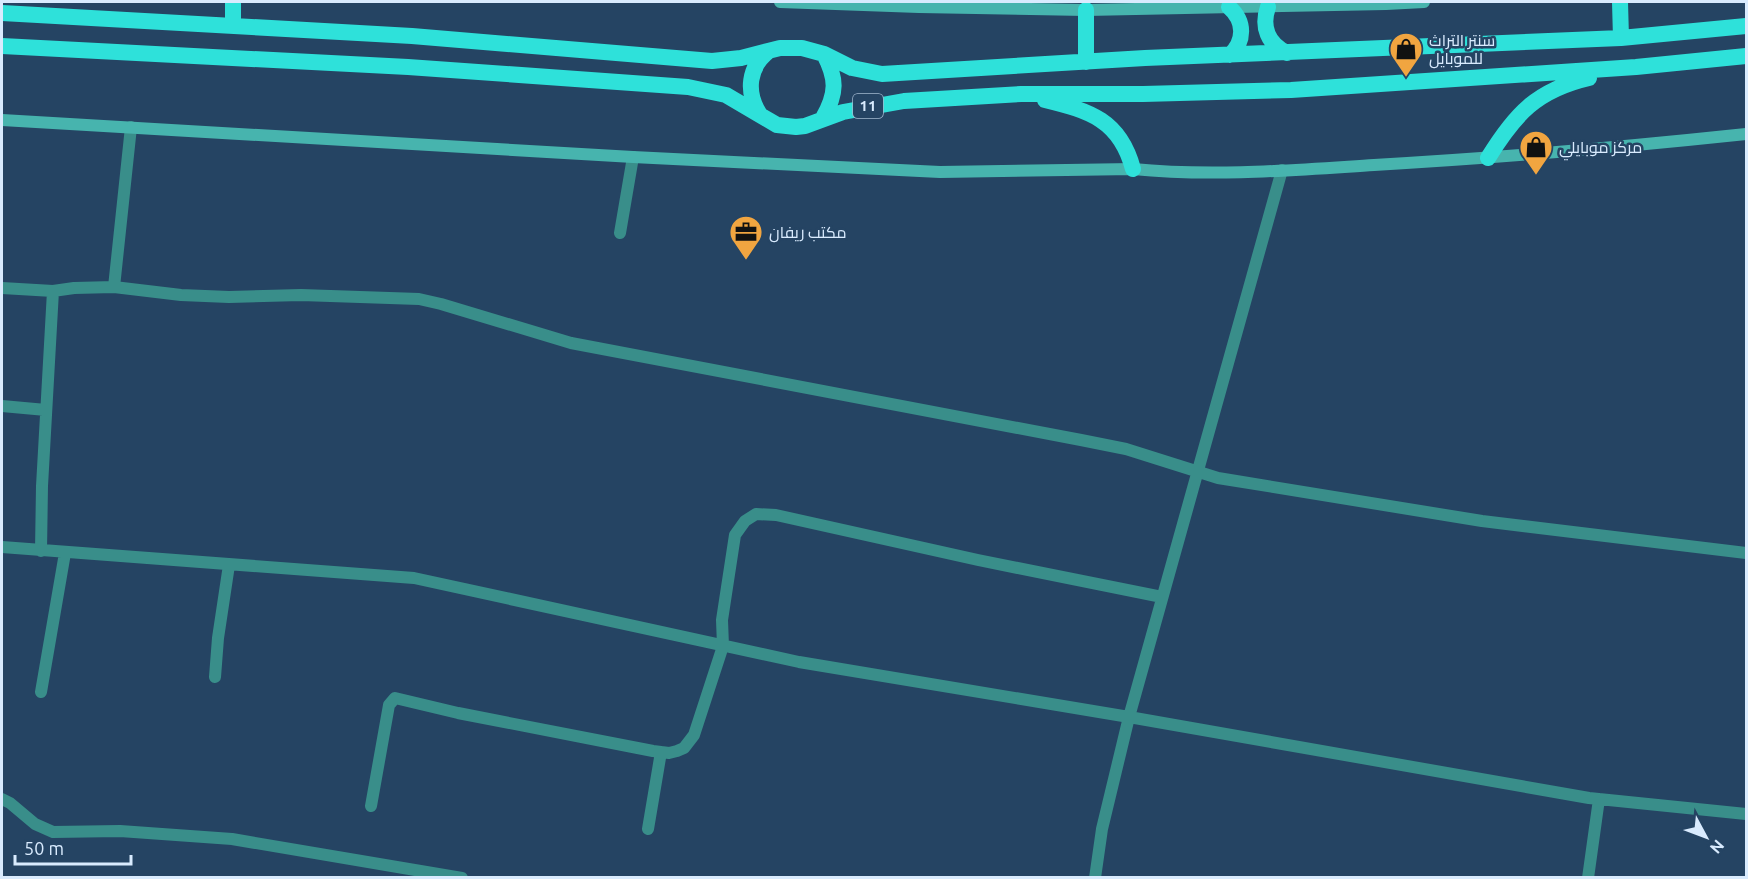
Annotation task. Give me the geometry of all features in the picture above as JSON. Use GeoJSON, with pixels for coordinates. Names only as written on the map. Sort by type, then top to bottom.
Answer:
{"type":"FeatureCollection","features":[{"type":"Feature","properties":{"kind":"highway"},"geometry":{"type":"LineString","coordinates":[[233,2],[233,26]]}},
{"type":"Feature","properties":{"kind":"highway"},"geometry":{"type":"LineString","coordinates":[[1620,2],[1621,38]]}},
{"type":"Feature","properties":{"kind":"highway"},"geometry":{"type":"LineString","coordinates":[[1265,5],[1265,22],[1269,38],[1273,45],[1287,53]]}},
{"type":"Feature","properties":{"kind":"highway"},"geometry":{"type":"LineString","coordinates":[[1229,7],[1238,18],[1242,31],[1239,45],[1230,55]]}},
{"type":"Feature","properties":{"kind":"highway"},"geometry":{"type":"LineString","coordinates":[[1086,10],[1086,62]]}},
{"type":"Feature","properties":{"kind":"highway","name":"11"},"geometry":{"type":"LineString","coordinates":[[2,13],[412,36],[712,61],[741,58],[780,48],[802,48],[824,54],[852,68],[882,74],[1086,62],[1621,38],[1746,26]]}},
{"type":"Feature","properties":{"kind":"highway","name":"11"},"geometry":{"type":"LineString","coordinates":[[2,46],[408,67],[688,87],[726,95],[777,124],[796,127],[884,103],[1021,94],[1143,94],[1291,90],[1636,67],[1746,56]]}},
{"type":"Feature","properties":{"kind":"highway"},"geometry":{"type":"LineString","coordinates":[[760,115],[752,102],[750,87],[752,71],[760,58],[769,51]]}},
{"type":"Feature","properties":{"kind":"highway"},"geometry":{"type":"LineString","coordinates":[[823,118],[831,103],[835,86],[832,69],[824,54]]}},
{"type":"Feature","properties":{"kind":"highway"},"geometry":{"type":"LineString","coordinates":[[1488,158],[1516,117],[1548,92],[1567,83],[1636,67]]}},
{"type":"Feature","properties":{"kind":"highway"},"geometry":{"type":"LineString","coordinates":[[1021,94],[1075,107],[1099,117],[1121,140],[1130,157],[1133,169]]}},
{"type":"Feature","properties":{"kind":"main road"},"geometry":{"type":"LineString","coordinates":[[780,2],[1086,10],[1424,2]]}},
{"type":"Feature","properties":{"kind":"main road"},"geometry":{"type":"LineString","coordinates":[[2,120],[633,157],[940,172],[1133,169],[1162,172],[1282,170],[1488,158],[1746,134]]}},
{"type":"Feature","properties":{"kind":"street"},"geometry":{"type":"LineString","coordinates":[[114,287],[131,128]]}},
{"type":"Feature","properties":{"kind":"street"},"geometry":{"type":"LineString","coordinates":[[620,233],[633,157]]}},
{"type":"Feature","properties":{"kind":"street"},"geometry":{"type":"LineString","coordinates":[[1095,878],[1102,829],[1130,717],[1282,170]]}},
{"type":"Feature","properties":{"kind":"street"},"geometry":{"type":"LineString","coordinates":[[2,288],[53,291],[114,287],[181,295],[229,297],[301,295],[419,299],[571,343],[1125,449],[1218,478],[1482,520],[1746,553]]}},
{"type":"Feature","properties":{"kind":"street"},"geometry":{"type":"LineString","coordinates":[[41,551],[42,486],[53,291]]}},
{"type":"Feature","properties":{"kind":"street"},"geometry":{"type":"LineString","coordinates":[[2,406],[46,410]]}},
{"type":"Feature","properties":{"kind":"street"},"geometry":{"type":"LineString","coordinates":[[370,806],[389,705],[394,698],[458,713],[661,752],[677,752],[689,743],[698,727],[723,646],[722,620],[735,535],[745,521],[756,514],[776,515],[978,560],[1162,597]]}},
{"type":"Feature","properties":{"kind":"street"},"geometry":{"type":"LineString","coordinates":[[2,547],[414,578],[799,662],[1599,799],[1746,814]]}},
{"type":"Feature","properties":{"kind":"street"},"geometry":{"type":"LineString","coordinates":[[40,692],[65,553]]}},
{"type":"Feature","properties":{"kind":"street"},"geometry":{"type":"LineString","coordinates":[[215,677],[218,638],[229,565]]}},
{"type":"Feature","properties":{"kind":"street"},"geometry":{"type":"LineString","coordinates":[[648,828],[661,752]]}},
{"type":"Feature","properties":{"kind":"street"},"geometry":{"type":"LineString","coordinates":[[2,799],[35,824],[53,832],[120,831],[232,839],[462,878]]}},
{"type":"Feature","properties":{"kind":"street"},"geometry":{"type":"LineString","coordinates":[[1588,878],[1599,799]]}},
{"type":"Feature","properties":{"kind":"place","name":"سنتر التراث للموبايل"},"geometry":{"type":"Point","coordinates":[1406,78]}},
{"type":"Feature","properties":{"kind":"place","name":"مركز موبايلي"},"geometry":{"type":"Point","coordinates":[1536,176]}},
{"type":"Feature","properties":{"kind":"place","name":"مكتب ريفان"},"geometry":{"type":"Point","coordinates":[746,261]}}]}
